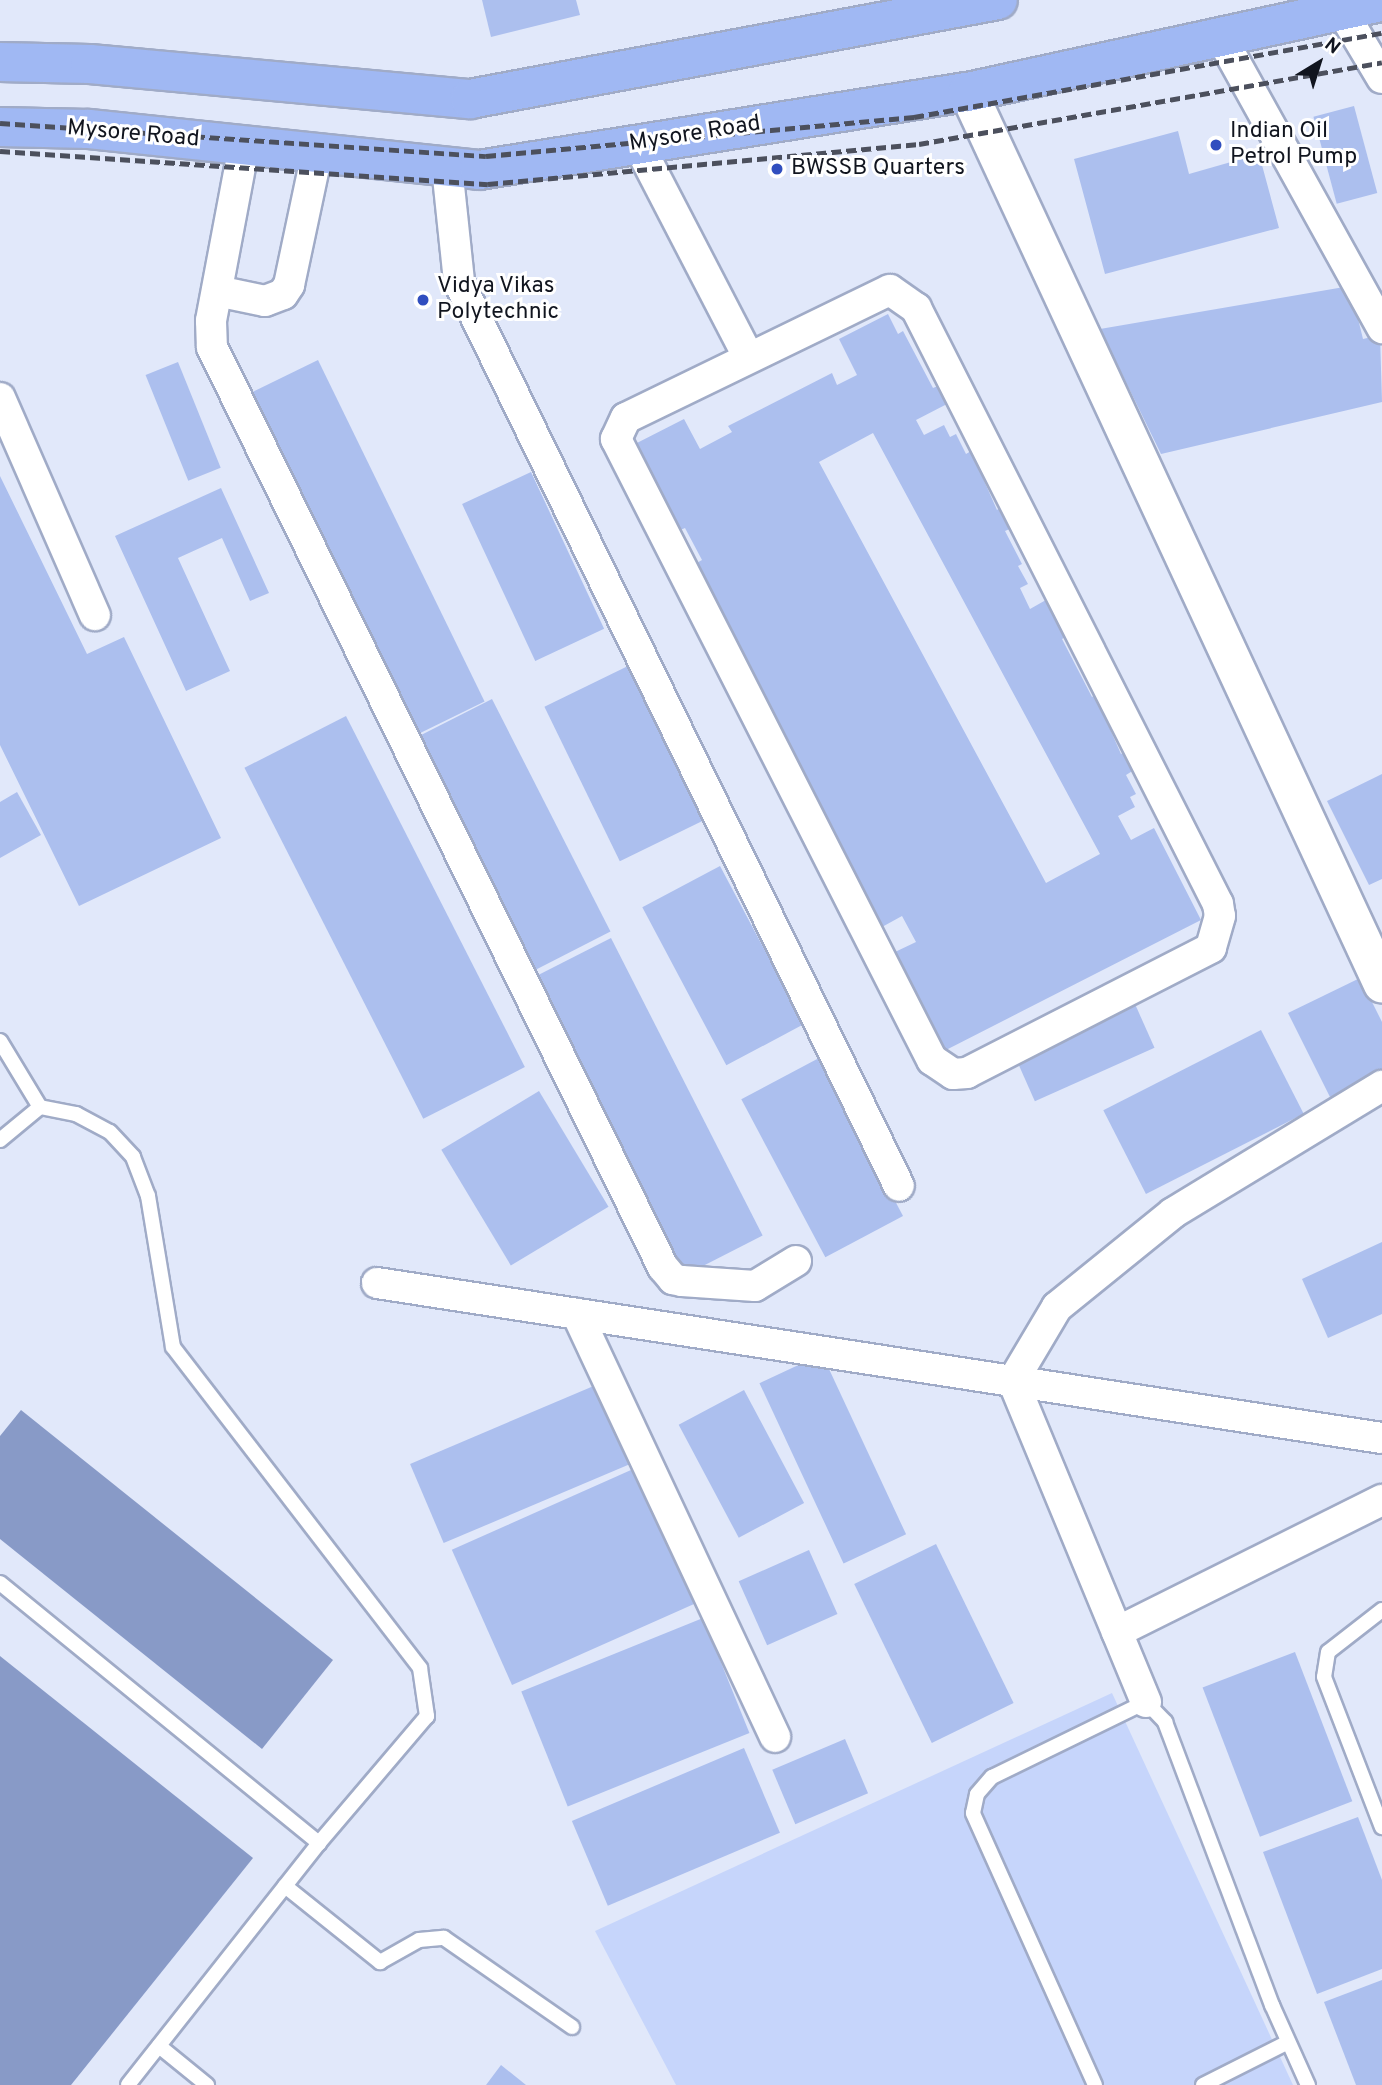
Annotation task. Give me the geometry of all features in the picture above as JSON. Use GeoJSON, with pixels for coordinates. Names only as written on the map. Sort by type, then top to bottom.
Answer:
{"type":"FeatureCollection","features":[{"type":"Feature","properties":{"kind":"highway"},"geometry":{"type":"LineString","coordinates":[[0,62],[90,64],[470,99],[944,5],[998,0]]}},
{"type":"Feature","properties":{"kind":"highway","name":"Mysore Road"},"geometry":{"type":"LineString","coordinates":[[0,127],[89,129],[479,170],[968,93],[1382,2]]}},
{"type":"Feature","properties":{"kind":"street"},"geometry":{"type":"LineString","coordinates":[[1342,11],[1382,78]]}},
{"type":"Feature","properties":{"kind":"street"},"geometry":{"type":"LineString","coordinates":[[1220,37],[1382,328]]}},
{"type":"Feature","properties":{"kind":"street"},"geometry":{"type":"LineString","coordinates":[[968,93],[1382,984]]}},
{"type":"Feature","properties":{"kind":"street"},"geometry":{"type":"LineString","coordinates":[[638,144],[748,356]]}},
{"type":"Feature","properties":{"kind":"street"},"geometry":{"type":"LineString","coordinates":[[244,146],[217,291],[212,347],[663,1267],[673,1279],[682,1281],[755,1286],[796,1261]]}},
{"type":"Feature","properties":{"kind":"street"},"geometry":{"type":"LineString","coordinates":[[217,291],[265,301],[283,294],[289,285],[317,153]]}},
{"type":"Feature","properties":{"kind":"street"},"geometry":{"type":"LineString","coordinates":[[447,167],[459,282],[899,1186]]}},
{"type":"Feature","properties":{"kind":"street"},"geometry":{"type":"LineString","coordinates":[[890,290],[916,308],[1218,904],[1219,931],[1211,948],[967,1073],[953,1074],[932,1060],[615,439],[626,418],[748,356],[890,290]]}},
{"type":"Feature","properties":{"kind":"street"},"geometry":{"type":"LineString","coordinates":[[0,398],[95,615]]}},
{"type":"Feature","properties":{"kind":"street"},"geometry":{"type":"LineString","coordinates":[[1013,1381],[1057,1307],[1173,1213],[1382,1086]]}},
{"type":"Feature","properties":{"kind":"street"},"geometry":{"type":"LineString","coordinates":[[377,1283],[1382,1438]]}},
{"type":"Feature","properties":{"kind":"street"},"geometry":{"type":"LineString","coordinates":[[577,1314],[775,1737]]}},
{"type":"Feature","properties":{"kind":"street"},"geometry":{"type":"LineString","coordinates":[[1013,1381],[1146,1702]]}},
{"type":"Feature","properties":{"kind":"street"},"geometry":{"type":"LineString","coordinates":[[1117,1632],[1382,1500]]}},
{"type":"Feature","properties":{"kind":"lane"},"geometry":{"type":"LineString","coordinates":[[0,1041],[40,1107],[76,1114],[110,1132],[133,1157],[148,1196],[173,1347],[420,1668],[427,1716],[319,1843],[128,2085]]}},
{"type":"Feature","properties":{"kind":"lane"},"geometry":{"type":"LineString","coordinates":[[0,1140],[40,1107]]}},
{"type":"Feature","properties":{"kind":"lane"},"geometry":{"type":"LineString","coordinates":[[0,1583],[319,1843]]}},
{"type":"Feature","properties":{"kind":"lane"},"geometry":{"type":"LineString","coordinates":[[1382,1610],[1328,1652],[1324,1677],[1382,1827]]}},
{"type":"Feature","properties":{"kind":"lane"},"geometry":{"type":"LineString","coordinates":[[1095,2085],[973,1814],[977,1794],[992,1777],[1146,1702],[1164,1723],[1288,2042],[1308,2085]]}},
{"type":"Feature","properties":{"kind":"lane"},"geometry":{"type":"LineString","coordinates":[[285,1886],[380,1962],[419,1940],[444,1938],[572,2027]]}},
{"type":"Feature","properties":{"kind":"lane"},"geometry":{"type":"LineString","coordinates":[[1203,2085],[1288,2042]]}},
{"type":"Feature","properties":{"kind":"lane"},"geometry":{"type":"LineString","coordinates":[[159,2046],[207,2085]]}},
{"type":"Feature","properties":{"kind":"shaded area"},"geometry":{"type":"Polygon","coordinates":[[[21,1410],[333,1660],[262,1749],[0,1539],[0,1436],[21,1410]]]}},
{"type":"Feature","properties":{"kind":"shaded area"},"geometry":{"type":"Polygon","coordinates":[[[0,1656],[253,1858],[71,2085],[0,2085],[0,1656]]]}},
{"type":"Feature","properties":{"kind":"shaded area"},"geometry":{"type":"Polygon","coordinates":[[[1112,1693],[1293,2085],[676,2085],[595,1931],[1112,1693]]]}},
{"type":"Feature","properties":{"kind":"building"},"geometry":{"type":"Polygon","coordinates":[[[482,0],[576,0],[580,15],[491,37],[482,0]]]}},
{"type":"Feature","properties":{"kind":"building"},"geometry":{"type":"Polygon","coordinates":[[[1354,106],[1377,193],[1337,204],[1313,117],[1354,106]]]}},
{"type":"Feature","properties":{"kind":"building"},"geometry":{"type":"Polygon","coordinates":[[[1178,131],[1189,174],[1259,154],[1279,228],[1105,274],[1074,159],[1178,131]]]}},
{"type":"Feature","properties":{"kind":"building"},"geometry":{"type":"Polygon","coordinates":[[[1350,286],[1363,339],[1380,335],[1382,402],[1161,454],[1100,329],[1350,286]]]}},
{"type":"Feature","properties":{"kind":"building"},"geometry":{"type":"Polygon","coordinates":[[[888,314],[898,334],[903,331],[933,388],[938,386],[947,404],[916,420],[924,435],[944,425],[950,437],[956,434],[966,454],[971,451],[997,510],[1001,507],[1012,528],[1005,531],[1022,564],[1018,566],[1028,584],[1020,588],[1030,609],[1053,596],[1072,633],[1062,639],[1092,697],[1095,695],[1121,754],[1125,752],[1134,770],[1126,775],[1136,794],[1130,797],[1135,807],[1118,816],[1131,840],[1154,828],[1201,920],[946,1050],[895,952],[916,942],[902,916],[882,927],[695,564],[702,560],[685,528],[678,531],[633,445],[684,419],[700,449],[732,432],[728,426],[832,373],[837,385],[857,375],[839,339],[888,314]],[[873,433],[819,462],[1046,883],[1100,854],[873,433]]]}},
{"type":"Feature","properties":{"kind":"building"},"geometry":{"type":"Polygon","coordinates":[[[318,360],[485,702],[417,734],[251,393],[318,360]]]}},
{"type":"Feature","properties":{"kind":"building"},"geometry":{"type":"Polygon","coordinates":[[[178,362],[221,468],[188,481],[146,375],[178,362]]]}},
{"type":"Feature","properties":{"kind":"building"},"geometry":{"type":"Polygon","coordinates":[[[531,472],[604,629],[535,661],[462,504],[531,472]]]}},
{"type":"Feature","properties":{"kind":"building"},"geometry":{"type":"Polygon","coordinates":[[[0,476],[87,654],[124,637],[221,838],[79,906],[0,745],[0,476]]]}},
{"type":"Feature","properties":{"kind":"building"},"geometry":{"type":"Polygon","coordinates":[[[221,488],[269,593],[250,601],[222,538],[178,558],[230,671],[186,691],[115,536],[221,488]]]}},
{"type":"Feature","properties":{"kind":"building"},"geometry":{"type":"Polygon","coordinates":[[[628,666],[703,821],[620,861],[544,707],[628,666]]]}},
{"type":"Feature","properties":{"kind":"building"},"geometry":{"type":"Polygon","coordinates":[[[492,699],[610,932],[530,972],[412,740],[492,699]]]}},
{"type":"Feature","properties":{"kind":"building"},"geometry":{"type":"Polygon","coordinates":[[[346,716],[525,1067],[423,1119],[244,768],[346,716]]]}},
{"type":"Feature","properties":{"kind":"building"},"geometry":{"type":"Polygon","coordinates":[[[1382,774],[1382,879],[1369,885],[1327,801],[1382,774]]]}},
{"type":"Feature","properties":{"kind":"building"},"geometry":{"type":"Polygon","coordinates":[[[17,792],[41,835],[0,858],[0,802],[17,792]]]}},
{"type":"Feature","properties":{"kind":"building"},"geometry":{"type":"Polygon","coordinates":[[[720,866],[804,1024],[726,1065],[642,907],[720,866]]]}},
{"type":"Feature","properties":{"kind":"building"},"geometry":{"type":"Polygon","coordinates":[[[611,938],[763,1236],[686,1275],[534,977],[611,938]]]}},
{"type":"Feature","properties":{"kind":"building"},"geometry":{"type":"Polygon","coordinates":[[[1360,978],[1382,1022],[1382,1071],[1330,1097],[1288,1013],[1360,978]]]}},
{"type":"Feature","properties":{"kind":"building"},"geometry":{"type":"Polygon","coordinates":[[[1135,1004],[1155,1048],[1035,1101],[1015,1057],[1135,1004]]]}},
{"type":"Feature","properties":{"kind":"building"},"geometry":{"type":"Polygon","coordinates":[[[1261,1030],[1304,1114],[1146,1194],[1103,1110],[1261,1030]]]}},
{"type":"Feature","properties":{"kind":"building"},"geometry":{"type":"Polygon","coordinates":[[[819,1058],[903,1216],[825,1257],[741,1099],[819,1058]]]}},
{"type":"Feature","properties":{"kind":"building"},"geometry":{"type":"Polygon","coordinates":[[[539,1091],[609,1207],[511,1265],[441,1150],[539,1091]]]}},
{"type":"Feature","properties":{"kind":"building"},"geometry":{"type":"Polygon","coordinates":[[[1382,1242],[1382,1314],[1328,1338],[1302,1279],[1382,1242]]]}},
{"type":"Feature","properties":{"kind":"building"},"geometry":{"type":"Polygon","coordinates":[[[822,1354],[906,1534],[844,1564],[759,1383],[822,1354]]]}},
{"type":"Feature","properties":{"kind":"building"},"geometry":{"type":"Polygon","coordinates":[[[596,1385],[630,1464],[444,1543],[410,1464],[596,1385]]]}},
{"type":"Feature","properties":{"kind":"building"},"geometry":{"type":"Polygon","coordinates":[[[744,1390],[804,1503],[739,1538],[679,1425],[744,1390]]]}},
{"type":"Feature","properties":{"kind":"building"},"geometry":{"type":"Polygon","coordinates":[[[640,1466],[700,1601],[512,1685],[452,1550],[640,1466]]]}},
{"type":"Feature","properties":{"kind":"building"},"geometry":{"type":"Polygon","coordinates":[[[936,1544],[1014,1703],[932,1743],[854,1584],[936,1544]]]}},
{"type":"Feature","properties":{"kind":"building"},"geometry":{"type":"Polygon","coordinates":[[[809,1550],[837,1614],[767,1645],[739,1581],[809,1550]]]}},
{"type":"Feature","properties":{"kind":"building"},"geometry":{"type":"Polygon","coordinates":[[[703,1618],[749,1733],[568,1806],[521,1691],[703,1618]]]}},
{"type":"Feature","properties":{"kind":"building"},"geometry":{"type":"Polygon","coordinates":[[[1295,1652],[1352,1801],[1260,1837],[1203,1687],[1295,1652]]]}},
{"type":"Feature","properties":{"kind":"building"},"geometry":{"type":"Polygon","coordinates":[[[845,1739],[868,1793],[795,1824],[772,1770],[845,1739]]]}},
{"type":"Feature","properties":{"kind":"building"},"geometry":{"type":"Polygon","coordinates":[[[744,1748],[780,1833],[608,1906],[572,1821],[744,1748]]]}},
{"type":"Feature","properties":{"kind":"building"},"geometry":{"type":"Polygon","coordinates":[[[1358,1817],[1382,1880],[1382,1969],[1317,1994],[1263,1852],[1358,1817]]]}},
{"type":"Feature","properties":{"kind":"building"},"geometry":{"type":"Polygon","coordinates":[[[1382,1980],[1382,2085],[1356,2085],[1324,2002],[1382,1980]]]}},
{"type":"Feature","properties":{"kind":"building"},"geometry":{"type":"Polygon","coordinates":[[[501,2065],[526,2085],[486,2085],[501,2065]]]}},
{"type":"Feature","properties":{"kind":"railway"},"geometry":{"type":"LineString","coordinates":[[0,123],[486,156],[914,117],[1382,33]]}},
{"type":"Feature","properties":{"kind":"railway"},"geometry":{"type":"LineString","coordinates":[[0,151],[488,184],[919,144],[1382,62]]}},
{"type":"Feature","properties":{"kind":"place","name":"Indian Oil Petrol Pump"},"geometry":{"type":"Point","coordinates":[1216,145]}},
{"type":"Feature","properties":{"kind":"place","name":"BWSSB Quarters"},"geometry":{"type":"Point","coordinates":[777,169]}},
{"type":"Feature","properties":{"kind":"place","name":"Vidya Vikas Polytechnic"},"geometry":{"type":"Point","coordinates":[423,300]}}]}
